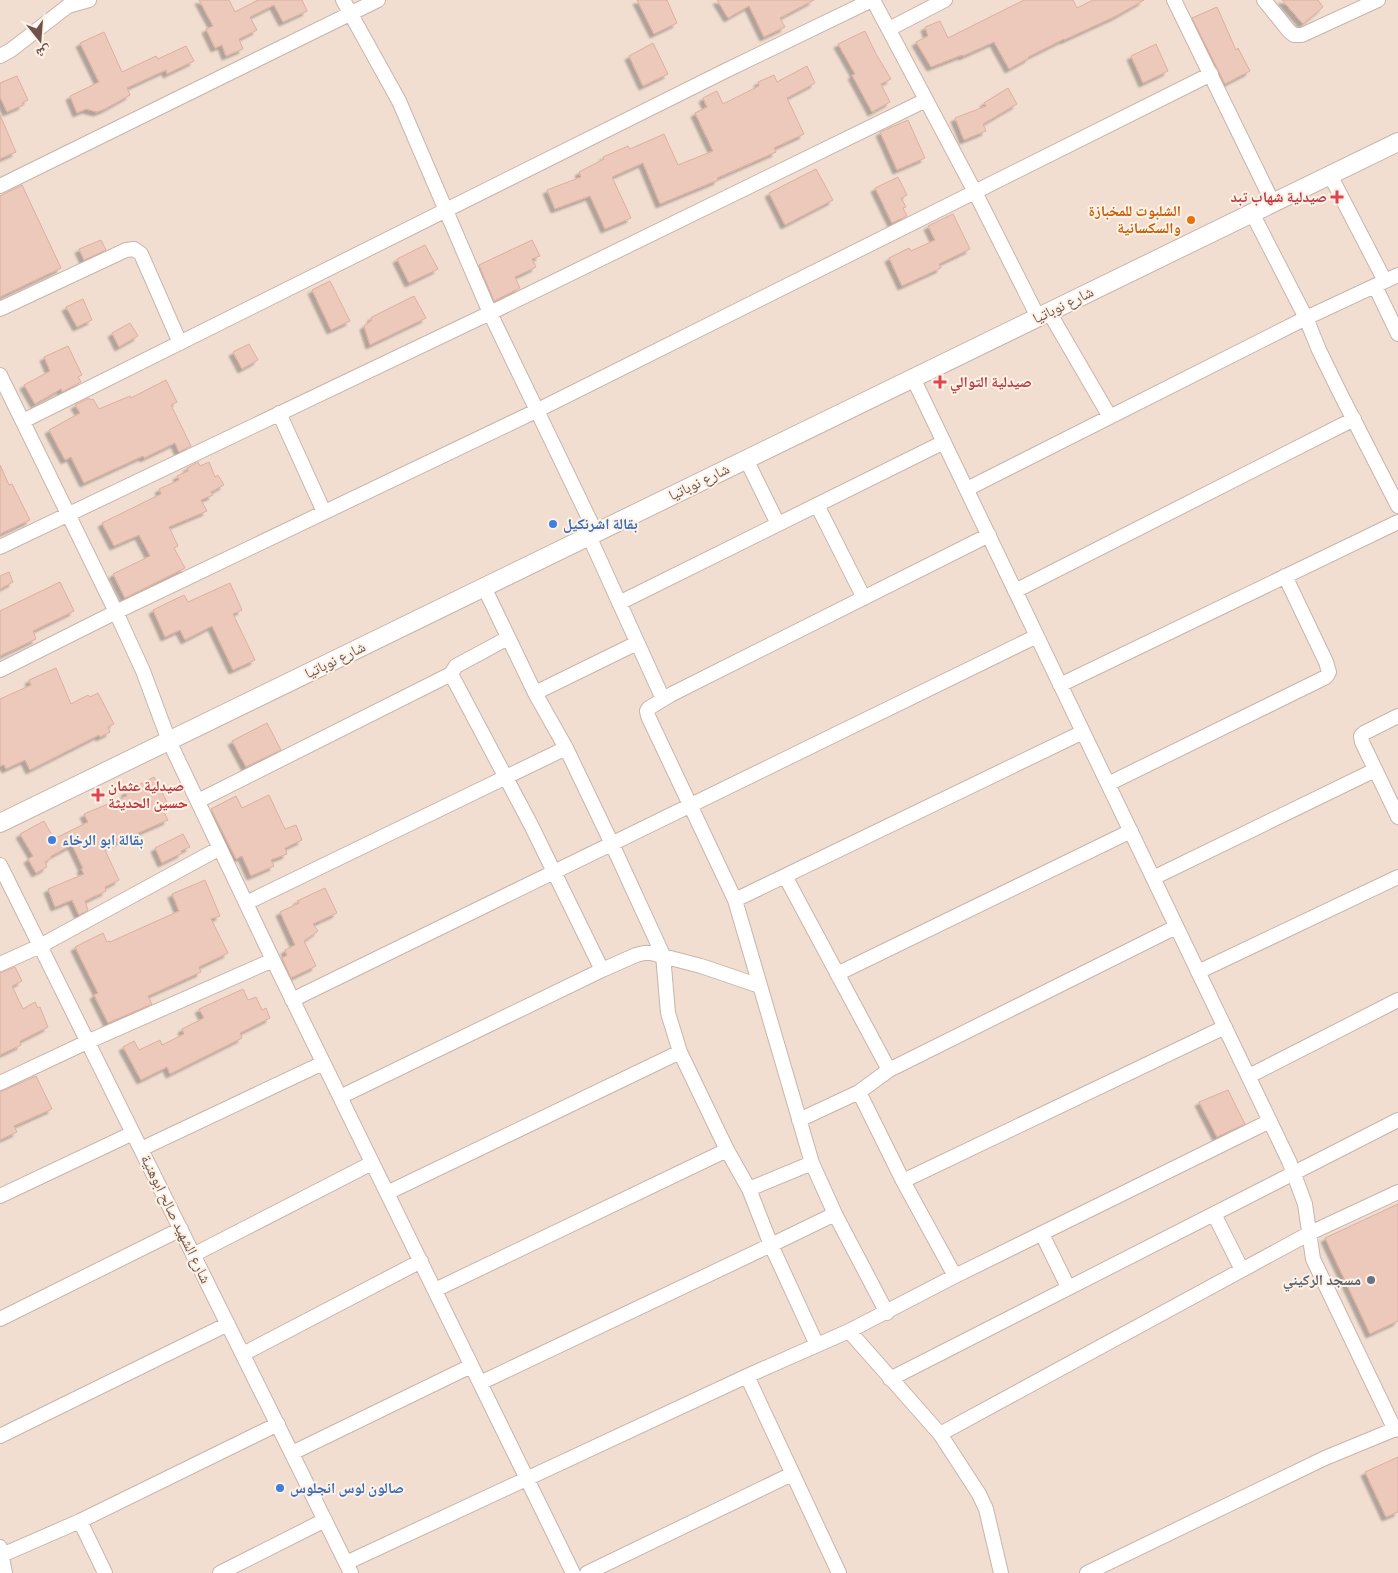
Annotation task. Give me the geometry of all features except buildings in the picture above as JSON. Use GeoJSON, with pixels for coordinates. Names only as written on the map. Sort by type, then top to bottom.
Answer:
{"type":"FeatureCollection","features":[{"type":"Feature","properties":{"kind":"street"},"geometry":{"type":"LineString","coordinates":[[0,56],[11,50],[67,3],[89,0]]}},
{"type":"Feature","properties":{"kind":"street"},"geometry":{"type":"LineString","coordinates":[[344,0],[399,101],[445,212],[592,534],[619,603],[663,699]]}},
{"type":"Feature","properties":{"kind":"street"},"geometry":{"type":"LineString","coordinates":[[0,186],[378,0]]}},
{"type":"Feature","properties":{"kind":"street"},"geometry":{"type":"LineString","coordinates":[[23,421],[727,70],[873,0],[1044,314],[1110,417]]}},
{"type":"Feature","properties":{"kind":"street"},"geometry":{"type":"LineString","coordinates":[[889,29],[945,0]]}},
{"type":"Feature","properties":{"kind":"street"},"geometry":{"type":"LineString","coordinates":[[1264,0],[1288,31],[1294,35],[1302,35],[1378,0]]}},
{"type":"Feature","properties":{"kind":"street"},"geometry":{"type":"LineString","coordinates":[[1180,2],[1210,74],[1273,203]]}},
{"type":"Feature","properties":{"kind":"street"},"geometry":{"type":"LineString","coordinates":[[0,670],[116,612],[536,411],[1210,74]]}},
{"type":"Feature","properties":{"kind":"street"},"geometry":{"type":"LineString","coordinates":[[0,547],[490,313],[926,100]]}},
{"type":"Feature","properties":{"kind":"street","name":"شارع نوباتيا"},"geometry":{"type":"LineString","coordinates":[[0,823],[1398,142]]}},
{"type":"Feature","properties":{"kind":"street"},"geometry":{"type":"LineString","coordinates":[[1330,175],[1386,281],[1398,334]]}},
{"type":"Feature","properties":{"kind":"street"},"geometry":{"type":"LineString","coordinates":[[1252,213],[1306,318],[1319,350],[1398,506]]}},
{"type":"Feature","properties":{"kind":"street"},"geometry":{"type":"LineString","coordinates":[[0,310],[126,250],[134,249],[141,254],[180,343]]}},
{"type":"Feature","properties":{"kind":"street"},"geometry":{"type":"LineString","coordinates":[[967,489],[1306,318],[1386,281]]}},
{"type":"Feature","properties":{"kind":"street"},"geometry":{"type":"LineString","coordinates":[[0,374],[116,612],[143,671],[169,741],[292,1000],[573,1573]]}},
{"type":"Feature","properties":{"kind":"street"},"geometry":{"type":"LineString","coordinates":[[913,378],[1294,1173],[1305,1204],[1313,1259],[1396,1429],[1325,1458],[1090,1572]]}},
{"type":"Feature","properties":{"kind":"street"},"geometry":{"type":"LineString","coordinates":[[280,413],[324,512]]}},
{"type":"Feature","properties":{"kind":"street"},"geometry":{"type":"LineString","coordinates":[[1015,591],[1354,419]]}},
{"type":"Feature","properties":{"kind":"street"},"geometry":{"type":"LineString","coordinates":[[619,603],[944,442]]}},
{"type":"Feature","properties":{"kind":"street"},"geometry":{"type":"LineString","coordinates":[[746,459],[778,524]]}},
{"type":"Feature","properties":{"kind":"street"},"geometry":{"type":"LineString","coordinates":[[817,505],[864,598]]}},
{"type":"Feature","properties":{"kind":"street"},"geometry":{"type":"LineString","coordinates":[[1060,685],[1398,522]]}},
{"type":"Feature","properties":{"kind":"street"},"geometry":{"type":"LineString","coordinates":[[886,1313],[835,1214],[812,1163],[735,900],[648,716],[649,708],[663,699],[989,535]]}},
{"type":"Feature","properties":{"kind":"street"},"geometry":{"type":"LineString","coordinates":[[1108,784],[1326,677],[1329,672],[1326,662],[1285,576]]}},
{"type":"Feature","properties":{"kind":"street"},"geometry":{"type":"LineString","coordinates":[[484,587],[535,693],[566,748],[663,955],[668,1013],[680,1052],[727,1150],[749,1189],[771,1245],[817,1345]]}},
{"type":"Feature","properties":{"kind":"street"},"geometry":{"type":"LineString","coordinates":[[292,1000],[553,870],[691,806],[1037,636]]}},
{"type":"Feature","properties":{"kind":"street"},"geometry":{"type":"LineString","coordinates":[[508,638],[456,666],[453,668],[452,674],[507,778],[602,970]]}},
{"type":"Feature","properties":{"kind":"street"},"geometry":{"type":"LineString","coordinates":[[535,693],[637,643]]}},
{"type":"Feature","properties":{"kind":"street"},"geometry":{"type":"LineString","coordinates":[[198,801],[452,674]]}},
{"type":"Feature","properties":{"kind":"street"},"geometry":{"type":"LineString","coordinates":[[1398,716],[1361,736],[1362,742],[1398,817]]}},
{"type":"Feature","properties":{"kind":"street"},"geometry":{"type":"LineString","coordinates":[[735,900],[1083,732]]}},
{"type":"Feature","properties":{"kind":"street"},"geometry":{"type":"LineString","coordinates":[[246,903],[566,748]]}},
{"type":"Feature","properties":{"kind":"street"},"geometry":{"type":"LineString","coordinates":[[1153,878],[1375,770]]}},
{"type":"Feature","properties":{"kind":"street"},"geometry":{"type":"LineString","coordinates":[[837,974],[1131,832]]}},
{"type":"Feature","properties":{"kind":"street"},"geometry":{"type":"LineString","coordinates":[[0,964],[40,946],[220,848]]}},
{"type":"Feature","properties":{"kind":"street","name":"شارع الشهيد صالح ابوهنية"},"geometry":{"type":"LineString","coordinates":[[0,865],[348,1568]]}},
{"type":"Feature","properties":{"kind":"street"},"geometry":{"type":"LineString","coordinates":[[785,876],[889,1070]]}},
{"type":"Feature","properties":{"kind":"street"},"geometry":{"type":"LineString","coordinates":[[1198,972],[1398,877]]}},
{"type":"Feature","properties":{"kind":"street"},"geometry":{"type":"LineString","coordinates":[[799,1120],[859,1092],[889,1070],[1176,927]]}},
{"type":"Feature","properties":{"kind":"street"},"geometry":{"type":"LineString","coordinates":[[340,1097],[602,970],[644,953],[663,955],[760,986]]}},
{"type":"Feature","properties":{"kind":"street"},"geometry":{"type":"LineString","coordinates":[[0,1083],[87,1042],[273,960]]}},
{"type":"Feature","properties":{"kind":"street"},"geometry":{"type":"LineString","coordinates":[[1249,1076],[1398,1000]]}},
{"type":"Feature","properties":{"kind":"street"},"geometry":{"type":"LineString","coordinates":[[903,1182],[1225,1027]]}},
{"type":"Feature","properties":{"kind":"street"},"geometry":{"type":"LineString","coordinates":[[387,1193],[680,1052]]}},
{"type":"Feature","properties":{"kind":"street"},"geometry":{"type":"LineString","coordinates":[[141,1149],[323,1063]]}},
{"type":"Feature","properties":{"kind":"street"},"geometry":{"type":"LineString","coordinates":[[859,1092],[903,1182],[955,1276]]}},
{"type":"Feature","properties":{"kind":"street"},"geometry":{"type":"LineString","coordinates":[[890,1379],[1398,1120]]}},
{"type":"Feature","properties":{"kind":"street"},"geometry":{"type":"LineString","coordinates":[[348,1568],[526,1480],[747,1376],[849,1331],[955,1276],[1270,1121]]}},
{"type":"Feature","properties":{"kind":"street"},"geometry":{"type":"LineString","coordinates":[[0,1196],[133,1133]]}},
{"type":"Feature","properties":{"kind":"street"},"geometry":{"type":"LineString","coordinates":[[435,1290],[727,1150]]}},
{"type":"Feature","properties":{"kind":"street"},"geometry":{"type":"LineString","coordinates":[[194,1255],[372,1163]]}},
{"type":"Feature","properties":{"kind":"street"},"geometry":{"type":"LineString","coordinates":[[749,1189],[812,1163]]}},
{"type":"Feature","properties":{"kind":"street"},"geometry":{"type":"LineString","coordinates":[[940,1434],[1310,1233],[1398,1192]]}},
{"type":"Feature","properties":{"kind":"street"},"geometry":{"type":"LineString","coordinates":[[480,1383],[835,1214]]}},
{"type":"Feature","properties":{"kind":"street"},"geometry":{"type":"LineString","coordinates":[[1214,1214],[1242,1270]]}},
{"type":"Feature","properties":{"kind":"street"},"geometry":{"type":"LineString","coordinates":[[0,1319],[181,1229]]}},
{"type":"Feature","properties":{"kind":"street"},"geometry":{"type":"LineString","coordinates":[[1042,1234],[1068,1287]]}},
{"type":"Feature","properties":{"kind":"street"},"geometry":{"type":"LineString","coordinates":[[243,1354],[421,1261]]}},
{"type":"Feature","properties":{"kind":"street"},"geometry":{"type":"LineString","coordinates":[[0,1436],[228,1324]]}},
{"type":"Feature","properties":{"kind":"street"},"geometry":{"type":"LineString","coordinates":[[849,1331],[940,1434],[979,1494],[986,1509],[1001,1573]]}},
{"type":"Feature","properties":{"kind":"street"},"geometry":{"type":"LineString","coordinates":[[292,1453],[471,1366]]}},
{"type":"Feature","properties":{"kind":"street"},"geometry":{"type":"LineString","coordinates":[[747,1376],[837,1572]]}},
{"type":"Feature","properties":{"kind":"street"},"geometry":{"type":"LineString","coordinates":[[5,1573],[1,1551],[80,1521],[278,1424]]}},
{"type":"Feature","properties":{"kind":"street"},"geometry":{"type":"LineString","coordinates":[[587,1573],[792,1474]]}},
{"type":"Feature","properties":{"kind":"street"},"geometry":{"type":"LineString","coordinates":[[220,1573],[325,1520]]}},
{"type":"Feature","properties":{"kind":"street"},"geometry":{"type":"LineString","coordinates":[[80,1521],[105,1573]]}},
{"type":"Feature","properties":{"kind":"shaded area"},"geometry":{"type":"Polygon","coordinates":[[[0,0],[1398,0],[1398,1573],[0,1573],[0,0]]]}},
{"type":"Feature","properties":{"kind":"place","name":"صيدلية شهاب تبد"},"geometry":{"type":"Point","coordinates":[1337,197]}},
{"type":"Feature","properties":{"kind":"place","name":"الشلبوت للمخبازة والسكسانية"},"geometry":{"type":"Point","coordinates":[1191,220]}},
{"type":"Feature","properties":{"kind":"place","name":"صيدلية التوالي"},"geometry":{"type":"Point","coordinates":[940,382]}},
{"type":"Feature","properties":{"kind":"place","name":"بقالة اشرنكيل"},"geometry":{"type":"Point","coordinates":[553,524]}},
{"type":"Feature","properties":{"kind":"place","name":"صيدلية عثمان حسين الحديثة"},"geometry":{"type":"Point","coordinates":[98,795]}},
{"type":"Feature","properties":{"kind":"place","name":"بقالة ابو الرخاء"},"geometry":{"type":"Point","coordinates":[52,840]}},
{"type":"Feature","properties":{"kind":"place","name":"مسجد الركيني"},"geometry":{"type":"Point","coordinates":[1371,1280]}},
{"type":"Feature","properties":{"kind":"place","name":"صالون لوس انجلوس"},"geometry":{"type":"Point","coordinates":[280,1488]}}]}
